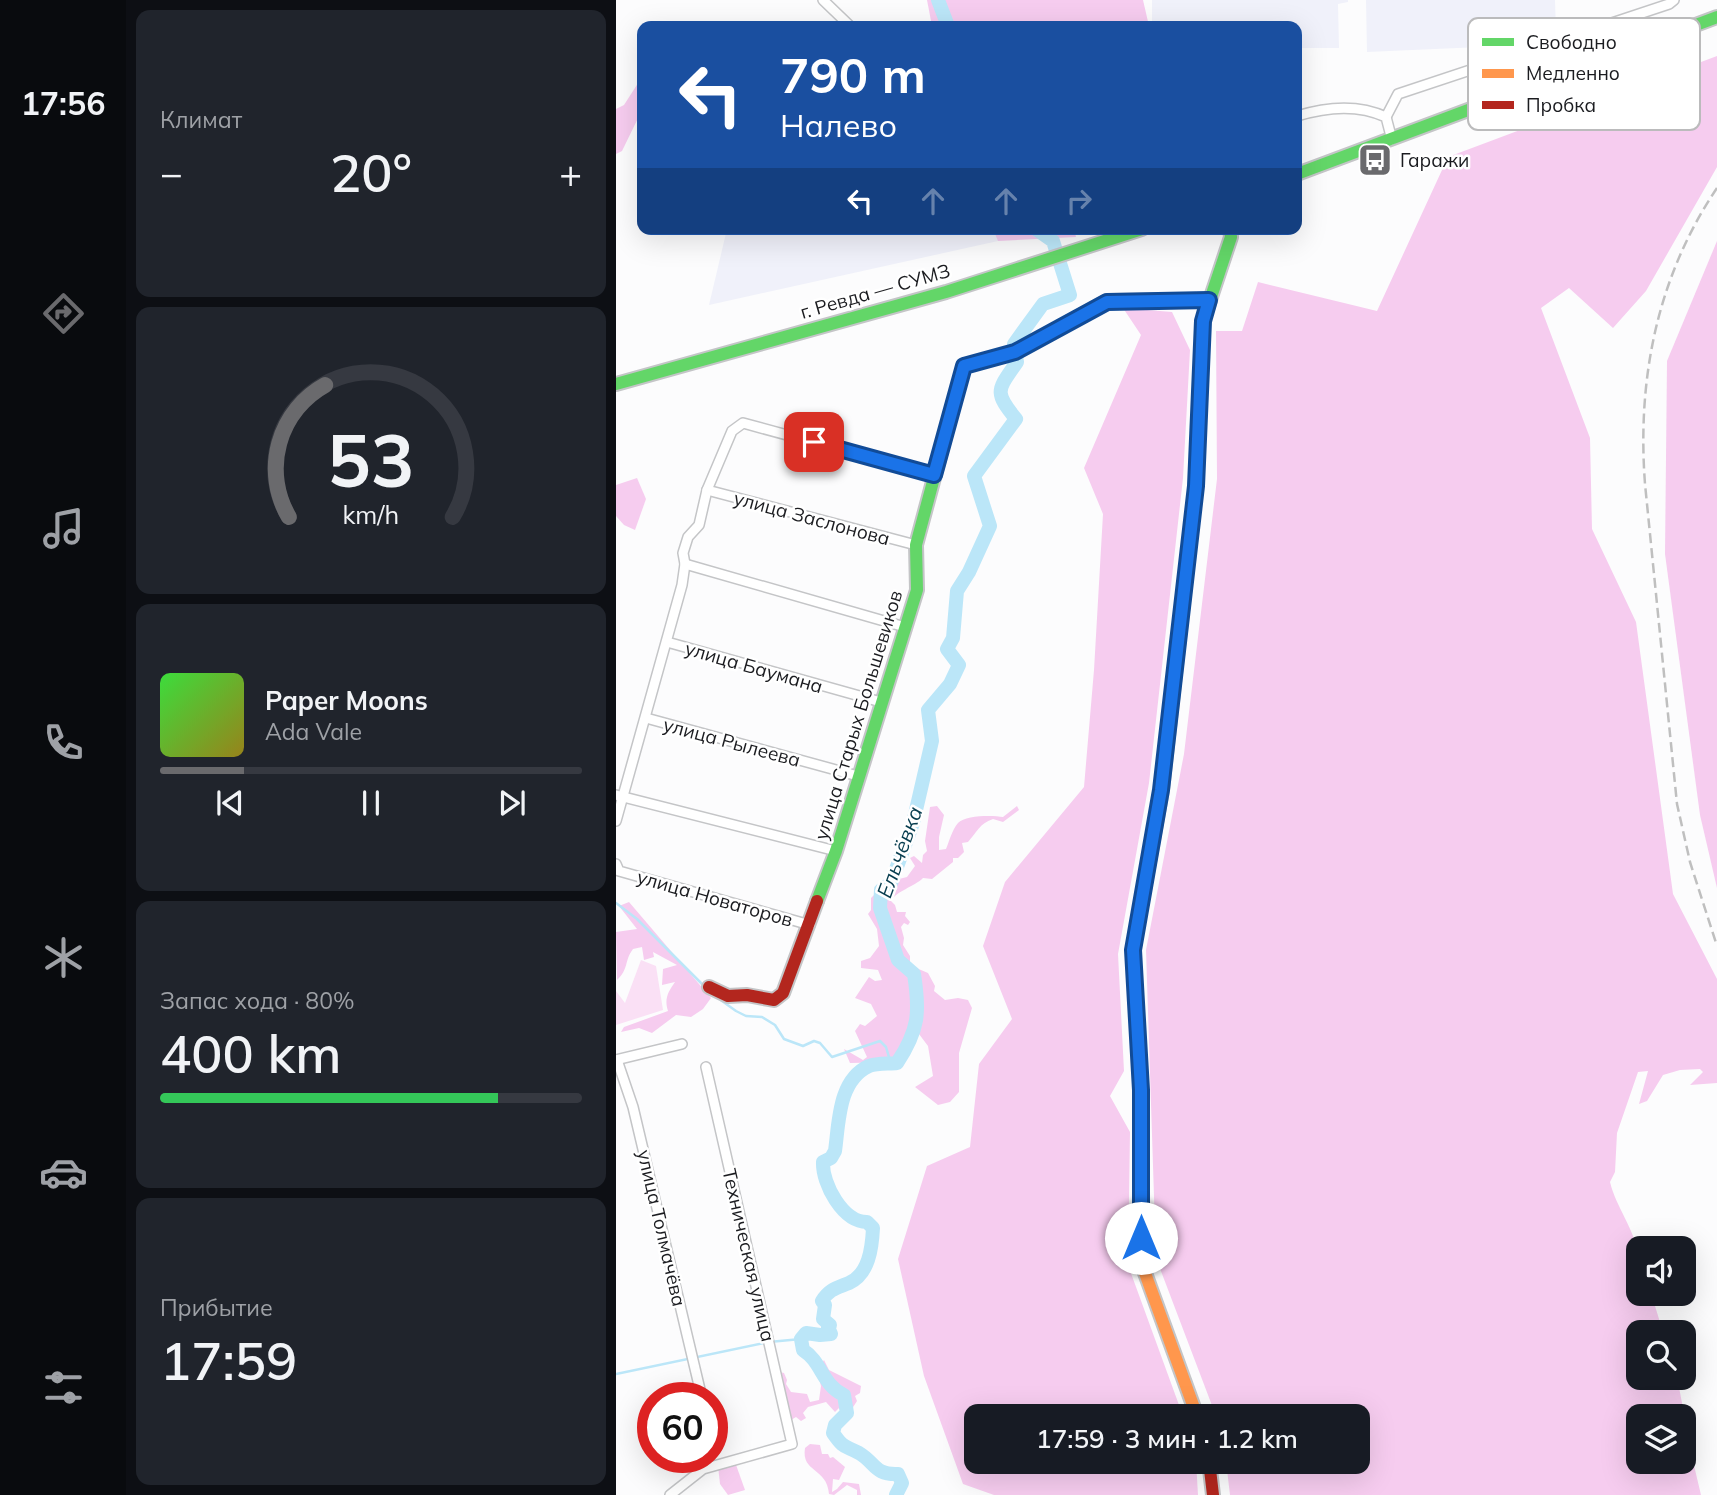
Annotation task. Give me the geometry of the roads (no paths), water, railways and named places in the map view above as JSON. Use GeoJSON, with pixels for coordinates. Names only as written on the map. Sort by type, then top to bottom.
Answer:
{"type":"FeatureCollection","features":[{"type":"Feature","properties":{"kind":"main road"},"geometry":{"type":"LineString","coordinates":[[1700,23],[1717,17]]}},
{"type":"Feature","properties":{"kind":"main road"},"geometry":{"type":"LineString","coordinates":[[1302,172],[1468,111]]}},
{"type":"Feature","properties":{"kind":"main road","name":"г. Ревда — СУМЗ"},"geometry":{"type":"LineString","coordinates":[[616,384],[950,290],[1125,235]]}},
{"type":"Feature","properties":{"kind":"main road"},"geometry":{"type":"LineString","coordinates":[[1193,1404],[1141,1262],[1141,1090],[1133,950],[1163,776],[1196,486],[1203,321],[1232,235]]}},
{"type":"Feature","properties":{"kind":"main road","name":"улица Старых Большевиков"},"geometry":{"type":"LineString","coordinates":[[709,987],[728,996],[747,995],[774,1000],[783,993],[836,851],[917,590],[916,545],[964,366],[1015,352],[1107,302],[1209,300]]}},
{"type":"Feature","properties":{"kind":"main road"},"geometry":{"type":"LineString","coordinates":[[1211,1474],[1213,1495]]}},
{"type":"Feature","properties":{"kind":"street"},"geometry":{"type":"LineString","coordinates":[[823,0],[845,21]]}},
{"type":"Feature","properties":{"kind":"street"},"geometry":{"type":"LineString","coordinates":[[1627,18],[1674,0]]}},
{"type":"Feature","properties":{"kind":"street"},"geometry":{"type":"LineString","coordinates":[[1392,140],[1386,117],[1398,94],[1468,71]]}},
{"type":"Feature","properties":{"kind":"street"},"geometry":{"type":"LineString","coordinates":[[1302,115],[1332,108],[1368,109],[1386,117]]}},
{"type":"Feature","properties":{"kind":"street"},"geometry":{"type":"LineString","coordinates":[[616,821],[619,795],[646,718],[667,642],[685,564],[683,553],[688,537],[699,525],[707,490],[732,431],[743,423],[934,475]]}},
{"type":"Feature","properties":{"kind":"street","name":"улица Заслонова"},"geometry":{"type":"LineString","coordinates":[[707,490],[916,545]]}},
{"type":"Feature","properties":{"kind":"street"},"geometry":{"type":"LineString","coordinates":[[685,564],[905,627]]}},
{"type":"Feature","properties":{"kind":"street","name":"улица Баумана"},"geometry":{"type":"LineString","coordinates":[[667,642],[881,702]]}},
{"type":"Feature","properties":{"kind":"street","name":"улица Рылеева"},"geometry":{"type":"LineString","coordinates":[[646,718],[858,776]]}},
{"type":"Feature","properties":{"kind":"street"},"geometry":{"type":"LineString","coordinates":[[619,795],[836,851]]}},
{"type":"Feature","properties":{"kind":"street","name":"улица Новаторов"},"geometry":{"type":"LineString","coordinates":[[618,868],[810,925]]}},
{"type":"Feature","properties":{"kind":"street"},"geometry":{"type":"LineString","coordinates":[[617,1060],[682,1044]]}},
{"type":"Feature","properties":{"kind":"street","name":"улица Толмачёва"},"geometry":{"type":"LineString","coordinates":[[617,1060],[633,1107],[698,1382]]}},
{"type":"Feature","properties":{"kind":"street","name":"Техническая улица"},"geometry":{"type":"LineString","coordinates":[[706,1067],[792,1444],[728,1462]]}},
{"type":"Feature","properties":{"kind":"street"},"geometry":{"type":"LineString","coordinates":[[670,1495],[698,1473]]}},
{"type":"Feature","properties":{"kind":"waterway","name":"Ельчёвка"},"geometry":{"type":"LineString","coordinates":[[938,0],[946,21]]}},
{"type":"Feature","properties":{"kind":"waterway","name":"Ельчёвка"},"geometry":{"type":"LineString","coordinates":[[896,1495],[902,1483],[898,1474],[884,1473],[865,1457],[842,1444],[833,1433],[835,1425],[847,1413],[844,1395],[826,1380],[803,1350],[801,1339],[806,1333],[831,1334],[828,1327],[830,1325],[823,1319],[825,1305],[822,1301],[830,1291],[856,1279],[865,1267],[870,1252],[873,1228],[842,1209],[830,1191],[823,1162],[831,1158],[835,1151],[839,1115],[851,1081],[869,1066],[897,1063],[914,1030],[917,1010],[914,974],[898,960],[880,908],[881,890],[891,883],[913,823],[932,741],[928,710],[950,684],[959,665],[947,649],[953,638],[957,591],[990,526],[974,476],[1016,419],[1001,396],[1002,385],[1017,362],[1014,344],[1043,304],[1070,295],[1053,241],[1044,235]]}},
{"type":"Feature","properties":{"kind":"waterway"},"geometry":{"type":"LineString","coordinates":[[616,903],[637,919],[705,987]]}},
{"type":"Feature","properties":{"kind":"waterway"},"geometry":{"type":"LineString","coordinates":[[715,996],[746,1016],[762,1017],[775,1025],[784,1039],[803,1046],[814,1041],[820,1043],[832,1057],[880,1041],[886,1047],[891,1064]]}},
{"type":"Feature","properties":{"kind":"waterway"},"geometry":{"type":"LineString","coordinates":[[616,1374],[769,1342],[801,1339]]}},
{"type":"Feature","properties":{"kind":"railway"},"geometry":{"type":"LineString","coordinates":[[1717,188],[1696,222],[1666,293],[1648,368],[1643,445],[1677,804],[1690,862],[1717,946]]}},
{"type":"Feature","properties":{"kind":"place","name":"Гаражи"},"geometry":{"type":"Point","coordinates":[1375,160]}}]}
